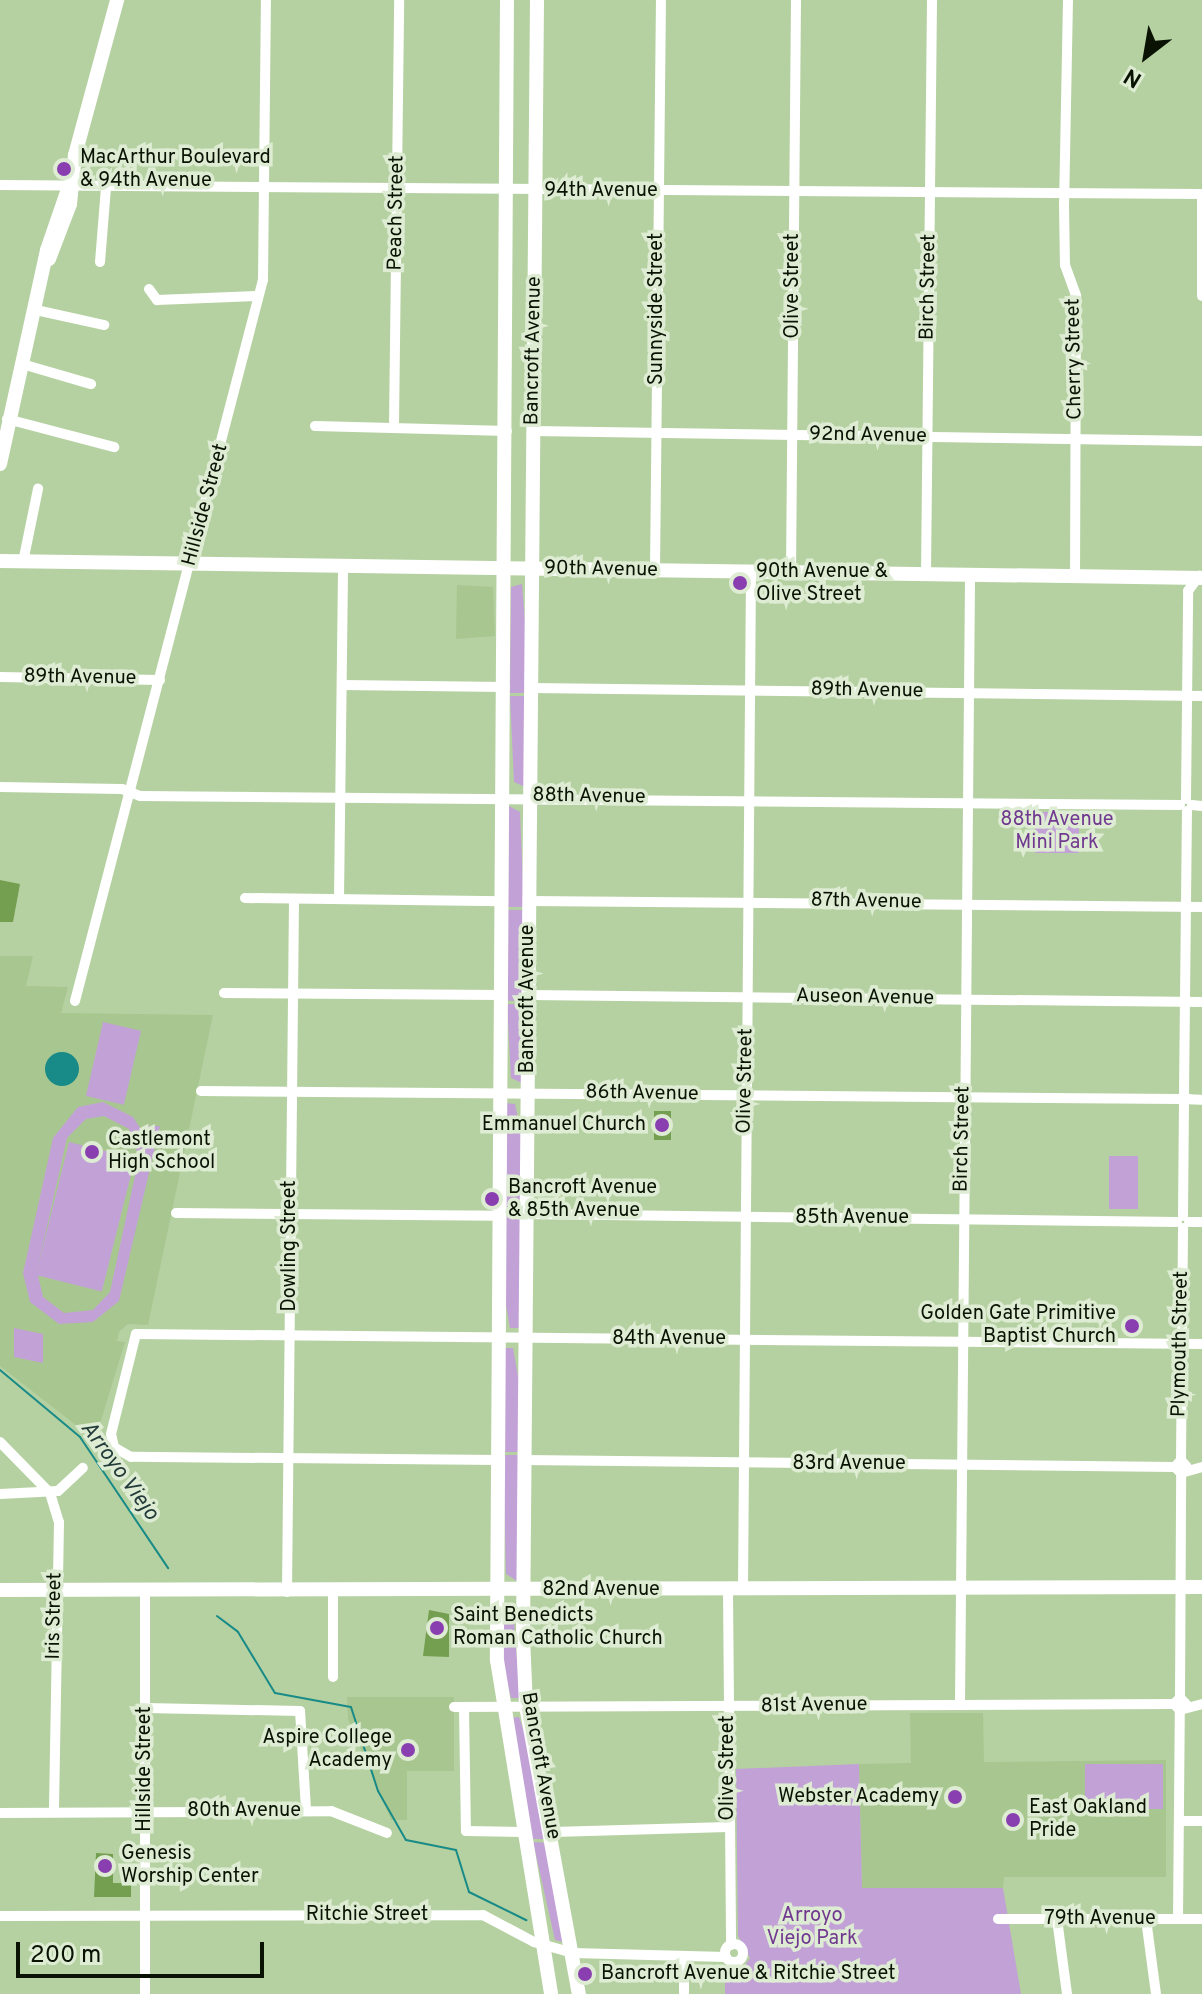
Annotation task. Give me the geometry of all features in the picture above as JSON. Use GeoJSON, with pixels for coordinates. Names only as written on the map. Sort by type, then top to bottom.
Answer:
{"type":"FeatureCollection","features":[{"type":"Feature","properties":{"kind":"main road"},"geometry":{"type":"LineString","coordinates":[[0,464],[3,423],[22,364],[117,0]]}},
{"type":"Feature","properties":{"kind":"main road","name":"Bancroft Avenue"},"geometry":{"type":"LineString","coordinates":[[507,0],[507,431],[498,1591],[502,1706],[547,1948],[551,1994]]}},
{"type":"Feature","properties":{"kind":"main road","name":"Bancroft Avenue"},"geometry":{"type":"LineString","coordinates":[[537,0],[523,1590],[526,1706],[553,1832],[579,1994]]}},
{"type":"Feature","properties":{"kind":"main road","name":"90th Avenue"},"geometry":{"type":"LineString","coordinates":[[0,561],[1200,576]]}},
{"type":"Feature","properties":{"kind":"main road","name":"82nd Avenue"},"geometry":{"type":"LineString","coordinates":[[0,1590],[333,1592],[1202,1587]]}},
{"type":"Feature","properties":{"kind":"street","name":"Hillside Street"},"geometry":{"type":"LineString","coordinates":[[75,1001],[191,564],[258,296],[264,188],[266,0]]}},
{"type":"Feature","properties":{"kind":"street","name":"Peach Street"},"geometry":{"type":"LineString","coordinates":[[394,425],[399,0]]}},
{"type":"Feature","properties":{"kind":"street","name":"Sunnyside Street"},"geometry":{"type":"LineString","coordinates":[[655,570],[661,0]]}},
{"type":"Feature","properties":{"kind":"street","name":"Olive Street"},"geometry":{"type":"LineString","coordinates":[[791,572],[796,0]]}},
{"type":"Feature","properties":{"kind":"street","name":"Birch Street"},"geometry":{"type":"LineString","coordinates":[[926,574],[932,0]]}},
{"type":"Feature","properties":{"kind":"street","name":"Cherry Street"},"geometry":{"type":"LineString","coordinates":[[1068,0],[1064,192],[1065,265],[1076,296],[1075,576]]}},
{"type":"Feature","properties":{"kind":"street","name":"94th Avenue"},"geometry":{"type":"LineString","coordinates":[[0,185],[535,192],[930,190],[1202,196]]}},
{"type":"Feature","properties":{"kind":"street"},"geometry":{"type":"LineString","coordinates":[[100,262],[106,187]]}},
{"type":"Feature","properties":{"kind":"street"},"geometry":{"type":"LineString","coordinates":[[1202,196],[1202,296]]}},
{"type":"Feature","properties":{"kind":"street"},"geometry":{"type":"LineString","coordinates":[[149,289],[157,300],[258,296]]}},
{"type":"Feature","properties":{"kind":"street"},"geometry":{"type":"LineString","coordinates":[[36,310],[104,325]]}},
{"type":"Feature","properties":{"kind":"street"},"geometry":{"type":"LineString","coordinates":[[22,364],[91,384]]}},
{"type":"Feature","properties":{"kind":"street"},"geometry":{"type":"LineString","coordinates":[[3,423],[114,447]]}},
{"type":"Feature","properties":{"kind":"street"},"geometry":{"type":"LineString","coordinates":[[315,426],[394,425],[507,431]]}},
{"type":"Feature","properties":{"kind":"street","name":"92nd Avenue"},"geometry":{"type":"LineString","coordinates":[[533,431],[1202,441]]}},
{"type":"Feature","properties":{"kind":"street"},"geometry":{"type":"LineString","coordinates":[[23,562],[38,489]]}},
{"type":"Feature","properties":{"kind":"street"},"geometry":{"type":"LineString","coordinates":[[339,899],[343,566]]}},
{"type":"Feature","properties":{"kind":"street","name":"Olive Street"},"geometry":{"type":"LineString","coordinates":[[731,1945],[727,1707],[742,1464],[746,1218],[746,798],[751,572]]}},
{"type":"Feature","properties":{"kind":"street","name":"Birch Street"},"geometry":{"type":"LineString","coordinates":[[960,1704],[960,1341],[970,575]]}},
{"type":"Feature","properties":{"kind":"street","name":"Plymouth Street"},"geometry":{"type":"LineString","coordinates":[[1178,1919],[1185,907],[1189,805],[1188,591],[1200,576]]}},
{"type":"Feature","properties":{"kind":"street","name":"89th Avenue"},"geometry":{"type":"LineString","coordinates":[[0,677],[160,680]]}},
{"type":"Feature","properties":{"kind":"street"},"geometry":{"type":"LineString","coordinates":[[342,685],[505,687]]}},
{"type":"Feature","properties":{"kind":"street","name":"89th Avenue"},"geometry":{"type":"LineString","coordinates":[[531,688],[1202,696]]}},
{"type":"Feature","properties":{"kind":"street","name":"88th Avenue"},"geometry":{"type":"LineString","coordinates":[[0,787],[340,796],[1189,805]]}},
{"type":"Feature","properties":{"kind":"street"},"geometry":{"type":"LineString","coordinates":[[245,898],[503,901]]}},
{"type":"Feature","properties":{"kind":"street","name":"Dowling Street"},"geometry":{"type":"LineString","coordinates":[[287,1592],[294,899]]}},
{"type":"Feature","properties":{"kind":"street","name":"87th Avenue"},"geometry":{"type":"LineString","coordinates":[[529,901],[1202,907]]}},
{"type":"Feature","properties":{"kind":"street"},"geometry":{"type":"LineString","coordinates":[[224,993],[502,995]]}},
{"type":"Feature","properties":{"kind":"street","name":"Auseon Avenue"},"geometry":{"type":"LineString","coordinates":[[528,995],[1202,1002]]}},
{"type":"Feature","properties":{"kind":"street","name":"86th Avenue"},"geometry":{"type":"LineString","coordinates":[[201,1091],[1202,1100]]}},
{"type":"Feature","properties":{"kind":"street"},"geometry":{"type":"LineString","coordinates":[[176,1213],[500,1216]]}},
{"type":"Feature","properties":{"kind":"street","name":"85th Avenue"},"geometry":{"type":"LineString","coordinates":[[526,1214],[1202,1222]]}},
{"type":"Feature","properties":{"kind":"street","name":"84th Avenue"},"geometry":{"type":"LineString","coordinates":[[288,1459],[118,1453],[111,1434],[136,1334],[1202,1344]]}},
{"type":"Feature","properties":{"kind":"street"},"geometry":{"type":"LineString","coordinates":[[0,1442],[50,1493]]}},
{"type":"Feature","properties":{"kind":"street"},"geometry":{"type":"LineString","coordinates":[[288,1459],[499,1460]]}},
{"type":"Feature","properties":{"kind":"street","name":"83rd Avenue"},"geometry":{"type":"LineString","coordinates":[[524,1460],[1202,1467]]}},
{"type":"Feature","properties":{"kind":"street"},"geometry":{"type":"LineString","coordinates":[[0,1494],[50,1493],[83,1468]]}},
{"type":"Feature","properties":{"kind":"street","name":"Iris Street"},"geometry":{"type":"LineString","coordinates":[[50,1493],[59,1522],[53,1591],[54,1812]]}},
{"type":"Feature","properties":{"kind":"street","name":"Hillside Street"},"geometry":{"type":"LineString","coordinates":[[145,1592],[145,1994]]}},
{"type":"Feature","properties":{"kind":"street"},"geometry":{"type":"LineString","coordinates":[[333,1592],[333,1677]]}},
{"type":"Feature","properties":{"kind":"street","name":"81st Avenue"},"geometry":{"type":"LineString","coordinates":[[525,1832],[466,1831],[459,1707],[1202,1704]]}},
{"type":"Feature","properties":{"kind":"street"},"geometry":{"type":"LineString","coordinates":[[145,1708],[300,1711],[306,1810]]}},
{"type":"Feature","properties":{"kind":"street","name":"80th Avenue"},"geometry":{"type":"LineString","coordinates":[[0,1813],[306,1810],[346,1815],[387,1833]]}},
{"type":"Feature","properties":{"kind":"street"},"geometry":{"type":"LineString","coordinates":[[1179,1821],[1202,1821]]}},
{"type":"Feature","properties":{"kind":"street"},"geometry":{"type":"LineString","coordinates":[[553,1832],[728,1827]]}},
{"type":"Feature","properties":{"kind":"street","name":"Ritchie Street"},"geometry":{"type":"LineString","coordinates":[[0,1916],[483,1915],[547,1948],[573,1953],[726,1957]]}},
{"type":"Feature","properties":{"kind":"street","name":"79th Avenue"},"geometry":{"type":"LineString","coordinates":[[998,1919],[1202,1919]]}},
{"type":"Feature","properties":{"kind":"street"},"geometry":{"type":"LineString","coordinates":[[1057,1919],[1067,1994]]}},
{"type":"Feature","properties":{"kind":"street"},"geometry":{"type":"LineString","coordinates":[[1146,1919],[1156,1994]]}},
{"type":"Feature","properties":{"kind":"street"},"geometry":{"type":"LineString","coordinates":[[731,1945],[743,1956],[735,1962],[726,1957],[731,1945]]}},
{"type":"Feature","properties":{"kind":"street"},"geometry":{"type":"LineString","coordinates":[[684,1958],[684,1994]]}},
{"type":"Feature","properties":{"kind":"shaded area"},"geometry":{"type":"Polygon","coordinates":[[[457,585],[493,587],[495,636],[456,639],[457,585]]]}},
{"type":"Feature","properties":{"kind":"shaded area","name":"Castlemont High School"},"geometry":{"type":"Polygon","coordinates":[[[0,956],[33,956],[26,986],[68,987],[61,1013],[213,1015],[148,1325],[128,1324],[119,1332],[117,1341],[125,1342],[95,1440],[0,1366],[0,956]]]}},
{"type":"Feature","properties":{"kind":"shaded area","name":"Aspire College Academy"},"geometry":{"type":"Polygon","coordinates":[[[347,1697],[454,1697],[454,1771],[407,1771],[407,1820],[391,1820],[348,1719],[347,1697]]]}},
{"type":"Feature","properties":{"kind":"shaded area","name":"East Oakland Pride"},"geometry":{"type":"Polygon","coordinates":[[[910,1713],[983,1713],[984,1762],[1166,1760],[1166,1877],[1004,1877],[1003,1888],[862,1888],[859,1764],[911,1763],[910,1713]]]}},
{"type":"Feature","properties":{"kind":"green space"},"geometry":{"type":"Polygon","coordinates":[[[522,584],[526,693],[510,693],[511,587],[522,584]]]}},
{"type":"Feature","properties":{"kind":"green space"},"geometry":{"type":"Polygon","coordinates":[[[510,696],[526,696],[525,787],[514,782],[510,696]]]}},
{"type":"Feature","properties":{"kind":"green space"},"geometry":{"type":"Polygon","coordinates":[[[509,806],[520,812],[524,907],[508,907],[509,806]]]}},
{"type":"Feature","properties":{"kind":"green space","name":"88th Avenue Mini Park"},"geometry":{"type":"Polygon","coordinates":[[[1035,812],[1079,812],[1079,853],[1035,853],[1035,812]]]}},
{"type":"Feature","properties":{"kind":"green space"},"geometry":{"type":"Polygon","coordinates":[[[507,910],[524,910],[522,1001],[505,1001],[507,910]]]}},
{"type":"Feature","properties":{"kind":"green space"},"geometry":{"type":"Polygon","coordinates":[[[507,1004],[523,1004],[522,1083],[511,1078],[507,1004]]]}},
{"type":"Feature","properties":{"kind":"green space"},"geometry":{"type":"Polygon","coordinates":[[[103,1022],[141,1031],[124,1105],[86,1096],[103,1022]]]}},
{"type":"Feature","properties":{"kind":"green space"},"geometry":{"type":"Polygon","coordinates":[[[103,1102],[133,1117],[144,1134],[146,1126],[160,1126],[119,1301],[93,1322],[59,1324],[30,1302],[23,1273],[53,1138],[78,1107],[103,1102]],[[104,1116],[86,1119],[67,1138],[37,1271],[43,1297],[64,1313],[93,1310],[110,1292],[139,1157],[129,1129],[104,1116]]]}},
{"type":"Feature","properties":{"kind":"green space"},"geometry":{"type":"Polygon","coordinates":[[[506,1103],[515,1104],[522,1137],[521,1207],[505,1207],[506,1103]]]}},
{"type":"Feature","properties":{"kind":"green space"},"geometry":{"type":"Polygon","coordinates":[[[69,1142],[135,1158],[102,1291],[36,1275],[69,1142]]]}},
{"type":"Feature","properties":{"kind":"green space"},"geometry":{"type":"Polygon","coordinates":[[[1109,1156],[1138,1156],[1138,1209],[1109,1209],[1109,1156]]]}},
{"type":"Feature","properties":{"kind":"green space"},"geometry":{"type":"Polygon","coordinates":[[[505,1210],[521,1210],[520,1328],[510,1328],[504,1294],[505,1210]]]}},
{"type":"Feature","properties":{"kind":"green space"},"geometry":{"type":"Polygon","coordinates":[[[14,1328],[43,1334],[43,1363],[14,1357],[14,1328]]]}},
{"type":"Feature","properties":{"kind":"green space"},"geometry":{"type":"Polygon","coordinates":[[[504,1348],[513,1348],[519,1382],[519,1452],[502,1452],[504,1348]]]}},
{"type":"Feature","properties":{"kind":"green space"},"geometry":{"type":"Polygon","coordinates":[[[503,1455],[519,1455],[517,1581],[506,1574],[503,1455]]]}},
{"type":"Feature","properties":{"kind":"green space"},"geometry":{"type":"Polygon","coordinates":[[[501,1602],[513,1609],[520,1698],[511,1698],[501,1658],[501,1602]]]}},
{"type":"Feature","properties":{"kind":"green space"},"geometry":{"type":"Polygon","coordinates":[[[519,1717],[531,1751],[549,1839],[532,1839],[509,1718],[519,1717]]]}},
{"type":"Feature","properties":{"kind":"green space","name":"Arroyo Viejo Park"},"geometry":{"type":"Polygon","coordinates":[[[859,1764],[862,1888],[1003,1888],[1021,1994],[725,1994],[725,1975],[741,1971],[750,1958],[738,1936],[736,1769],[859,1764]]]}},
{"type":"Feature","properties":{"kind":"green space"},"geometry":{"type":"Polygon","coordinates":[[[1085,1764],[1163,1764],[1163,1809],[1085,1809],[1085,1764]]]}},
{"type":"Feature","properties":{"kind":"green space"},"geometry":{"type":"Polygon","coordinates":[[[533,1842],[551,1843],[567,1943],[555,1940],[533,1842]]]}},
{"type":"Feature","properties":{"kind":"water"},"geometry":{"type":"Polygon","coordinates":[[[62,1052],[74,1057],[79,1069],[74,1081],[62,1086],[50,1081],[45,1069],[50,1057],[62,1052]]]}},
{"type":"Feature","properties":{"kind":"building"},"geometry":{"type":"Polygon","coordinates":[[[0,880],[20,884],[13,922],[0,922],[0,880]]]}},
{"type":"Feature","properties":{"kind":"building","name":"Emmanuel Church"},"geometry":{"type":"Polygon","coordinates":[[[654,1111],[671,1111],[671,1140],[654,1140],[654,1111]]]}},
{"type":"Feature","properties":{"kind":"building","name":"Saint Benedicts Roman Catholic Church"},"geometry":{"type":"Polygon","coordinates":[[[429,1610],[449,1614],[449,1657],[423,1656],[429,1610]]]}},
{"type":"Feature","properties":{"kind":"building","name":"Genesis Worship Center"},"geometry":{"type":"Polygon","coordinates":[[[96,1853],[113,1854],[113,1883],[131,1883],[131,1897],[94,1897],[96,1853]]]}},
{"type":"Feature","properties":{"kind":"waterway","name":"Arroyo Viejo"},"geometry":{"type":"LineString","coordinates":[[0,1370],[80,1437],[168,1568]]}},
{"type":"Feature","properties":{"kind":"waterway","name":"Arroyo Viejo"},"geometry":{"type":"LineString","coordinates":[[217,1616],[238,1632],[275,1693],[351,1707],[378,1791],[406,1840],[456,1850],[469,1892],[526,1920]]}},
{"type":"Feature","properties":{"kind":"place","name":"MacArthur Boulevard & 94th Avenue"},"geometry":{"type":"Point","coordinates":[64,169]}},
{"type":"Feature","properties":{"kind":"place","name":"90th Avenue & Olive Street"},"geometry":{"type":"Point","coordinates":[740,583]}},
{"type":"Feature","properties":{"kind":"place","name":"Emmanuel Church"},"geometry":{"type":"Point","coordinates":[662,1125]}},
{"type":"Feature","properties":{"kind":"place","name":"Castlemont High School"},"geometry":{"type":"Point","coordinates":[92,1152]}},
{"type":"Feature","properties":{"kind":"place","name":"Bancroft Avenue & 85th Avenue"},"geometry":{"type":"Point","coordinates":[492,1199]}},
{"type":"Feature","properties":{"kind":"place","name":"Golden Gate Primitive Baptist Church"},"geometry":{"type":"Point","coordinates":[1132,1326]}},
{"type":"Feature","properties":{"kind":"place","name":"Saint Benedicts Roman Catholic Church"},"geometry":{"type":"Point","coordinates":[437,1628]}},
{"type":"Feature","properties":{"kind":"place","name":"Aspire College Academy"},"geometry":{"type":"Point","coordinates":[408,1750]}},
{"type":"Feature","properties":{"kind":"place","name":"Webster Academy"},"geometry":{"type":"Point","coordinates":[955,1797]}},
{"type":"Feature","properties":{"kind":"place","name":"East Oakland Pride"},"geometry":{"type":"Point","coordinates":[1013,1820]}},
{"type":"Feature","properties":{"kind":"place","name":"Genesis Worship Center"},"geometry":{"type":"Point","coordinates":[105,1866]}},
{"type":"Feature","properties":{"kind":"place","name":"Bancroft Avenue & Ritchie Street"},"geometry":{"type":"Point","coordinates":[585,1974]}}]}
